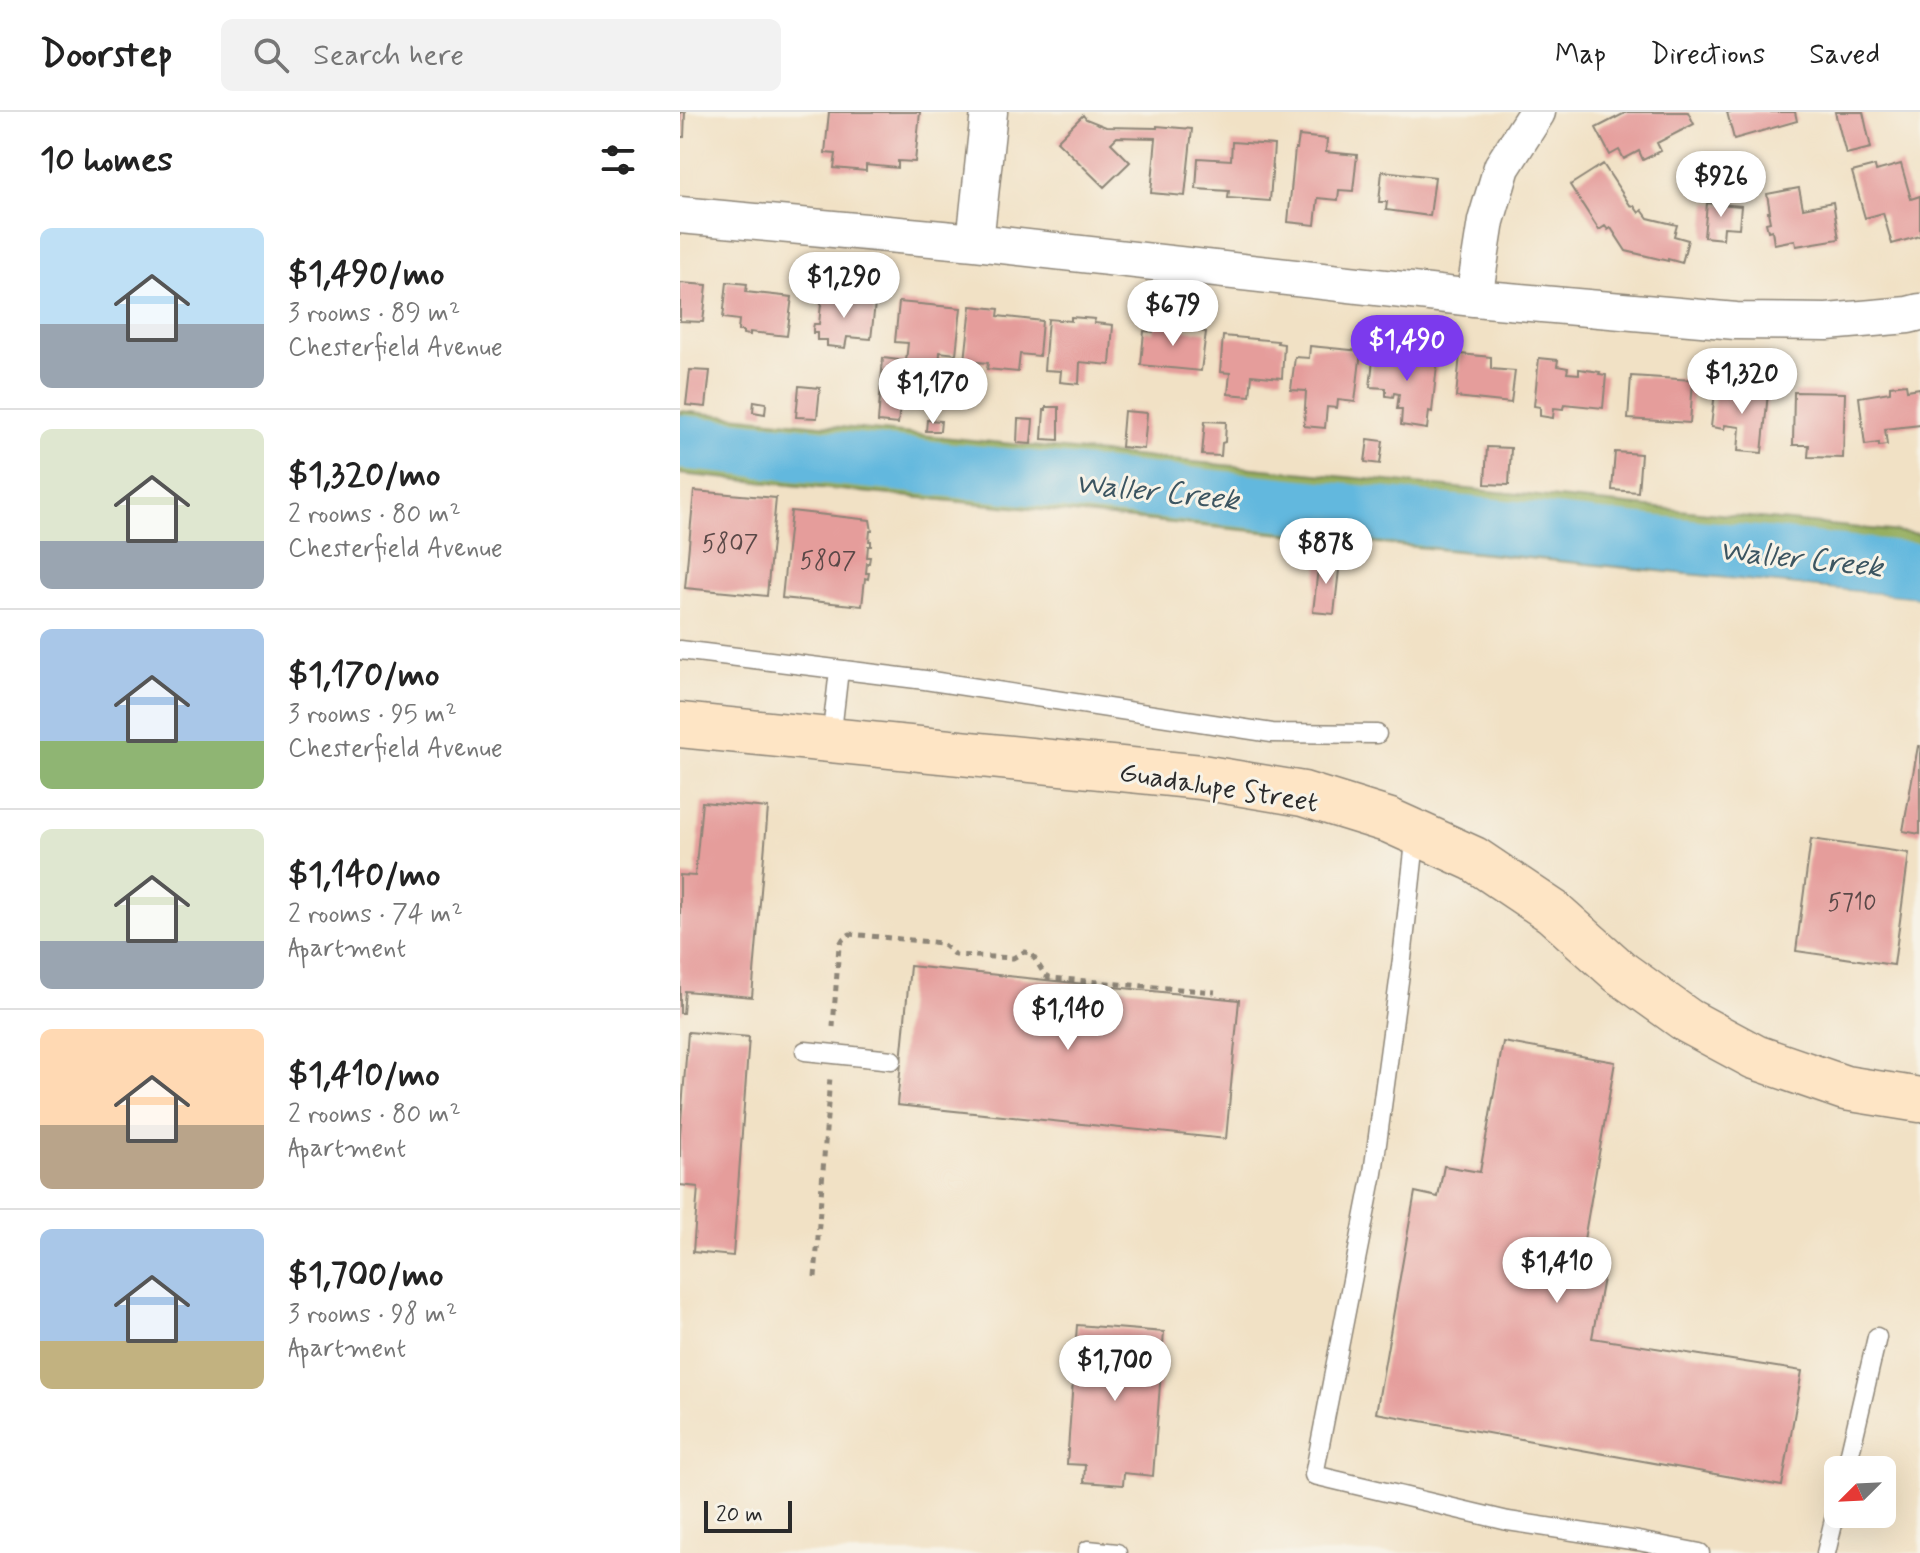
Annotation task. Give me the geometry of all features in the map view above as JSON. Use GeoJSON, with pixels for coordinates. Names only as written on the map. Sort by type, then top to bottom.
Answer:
{"type":"FeatureCollection","features":[{"type":"Feature","properties":{"kind":"street"},"geometry":{"type":"LineString","coordinates":[[975,242],[989,112]]}},
{"type":"Feature","properties":{"kind":"street"},"geometry":{"type":"LineString","coordinates":[[1474,298],[1486,221],[1502,167],[1537,112]]}},
{"type":"Feature","properties":{"kind":"street"},"geometry":{"type":"LineString","coordinates":[[680,215],[975,242],[1474,298],[1736,321],[1827,322],[1920,312]]}},
{"type":"Feature","properties":{"kind":"street","name":"Guadalupe Street"},"geometry":{"type":"LineString","coordinates":[[680,725],[1201,777],[1303,794],[1390,821],[1474,859],[1553,912],[1621,973],[1688,1021],[1755,1057],[1845,1088],[1920,1100]]}},
{"type":"Feature","properties":{"kind":"lane"},"geometry":{"type":"LineString","coordinates":[[680,650],[925,680],[1272,733],[1377,734]]}},
{"type":"Feature","properties":{"kind":"lane"},"geometry":{"type":"LineString","coordinates":[[831,740],[839,670]]}},
{"type":"Feature","properties":{"kind":"lane"},"geometry":{"type":"LineString","coordinates":[[1416,833],[1373,1173],[1314,1475],[1508,1521],[1700,1553]]}},
{"type":"Feature","properties":{"kind":"lane"},"geometry":{"type":"LineString","coordinates":[[805,1051],[892,1060]]}},
{"type":"Feature","properties":{"kind":"lane"},"geometry":{"type":"LineString","coordinates":[[1849,1456],[1877,1337]]}},
{"type":"Feature","properties":{"kind":"lane"},"geometry":{"type":"LineString","coordinates":[[1826,1553],[1832,1528]]}},
{"type":"Feature","properties":{"kind":"lane"},"geometry":{"type":"LineString","coordinates":[[1088,1551],[1117,1553]]}},
{"type":"Feature","properties":{"kind":"path"},"geometry":{"type":"LineString","coordinates":[[833,1027],[839,946],[850,934],[941,943],[955,955],[1013,958],[1024,952],[1031,953],[1050,978],[1215,992]]}},
{"type":"Feature","properties":{"kind":"path"},"geometry":{"type":"LineString","coordinates":[[815,1277],[830,1076]]}},
{"type":"Feature","properties":{"kind":"green space"},"geometry":{"type":"Polygon","coordinates":[[[680,411],[1920,534],[1920,597],[680,474],[680,411]]]}},
{"type":"Feature","properties":{"kind":"building"},"geometry":{"type":"Polygon","coordinates":[[[680,112],[685,112],[684,137],[680,137],[680,112]]]}},
{"type":"Feature","properties":{"kind":"building"},"geometry":{"type":"Polygon","coordinates":[[[829,112],[920,112],[915,162],[898,161],[898,168],[866,165],[866,171],[834,168],[836,154],[825,153],[829,112]]]}},
{"type":"Feature","properties":{"kind":"building"},"geometry":{"type":"Polygon","coordinates":[[[1627,112],[1688,112],[1694,124],[1657,143],[1661,151],[1643,160],[1639,151],[1624,159],[1619,150],[1610,155],[1596,128],[1627,112]]]}},
{"type":"Feature","properties":{"kind":"building"},"geometry":{"type":"Polygon","coordinates":[[[1727,112],[1795,112],[1797,121],[1734,139],[1727,112]]]}},
{"type":"Feature","properties":{"kind":"building"},"geometry":{"type":"Polygon","coordinates":[[[1835,112],[1863,112],[1871,148],[1846,154],[1835,112]]]}},
{"type":"Feature","properties":{"kind":"building"},"geometry":{"type":"Polygon","coordinates":[[[1083,115],[1106,127],[1192,129],[1185,196],[1151,193],[1156,138],[1117,137],[1111,143],[1130,162],[1104,187],[1057,141],[1083,115]]]}},
{"type":"Feature","properties":{"kind":"building"},"geometry":{"type":"Polygon","coordinates":[[[1299,136],[1327,139],[1326,152],[1357,155],[1353,191],[1339,190],[1338,200],[1318,198],[1315,225],[1288,222],[1299,136]]]}},
{"type":"Feature","properties":{"kind":"building"},"geometry":{"type":"Polygon","coordinates":[[[1232,142],[1274,145],[1270,201],[1228,198],[1229,191],[1196,189],[1198,158],[1231,160],[1232,142]]]}},
{"type":"Feature","properties":{"kind":"building"},"geometry":{"type":"Polygon","coordinates":[[[1603,164],[1630,205],[1639,213],[1642,210],[1648,218],[1677,225],[1674,236],[1688,240],[1682,263],[1626,251],[1611,228],[1608,230],[1605,226],[1599,230],[1570,185],[1603,164]]]}},
{"type":"Feature","properties":{"kind":"building"},"geometry":{"type":"Polygon","coordinates":[[[1901,164],[1911,199],[1920,196],[1920,236],[1892,244],[1883,213],[1865,218],[1852,172],[1875,166],[1876,171],[1901,164]]]}},
{"type":"Feature","properties":{"kind":"building"},"geometry":{"type":"Polygon","coordinates":[[[1730,169],[1733,181],[1719,185],[1715,173],[1730,169]]]}},
{"type":"Feature","properties":{"kind":"building"},"geometry":{"type":"Polygon","coordinates":[[[1382,171],[1435,177],[1430,216],[1386,210],[1387,202],[1379,202],[1382,171]]]}},
{"type":"Feature","properties":{"kind":"building"},"geometry":{"type":"Polygon","coordinates":[[[1799,188],[1803,208],[1833,202],[1839,239],[1796,246],[1795,240],[1774,244],[1772,230],[1768,231],[1766,223],[1770,222],[1767,194],[1799,188]]]}},
{"type":"Feature","properties":{"kind":"building"},"geometry":{"type":"Polygon","coordinates":[[[1707,203],[1741,206],[1739,228],[1724,227],[1723,239],[1704,237],[1707,203]]]}},
{"type":"Feature","properties":{"kind":"building"},"geometry":{"type":"Polygon","coordinates":[[[727,282],[747,284],[746,292],[792,297],[787,336],[743,334],[743,331],[738,331],[739,320],[723,318],[727,282]]]}},
{"type":"Feature","properties":{"kind":"building"},"geometry":{"type":"Polygon","coordinates":[[[680,283],[707,285],[703,322],[680,321],[680,283]]]}},
{"type":"Feature","properties":{"kind":"building"},"geometry":{"type":"Polygon","coordinates":[[[822,294],[875,303],[871,339],[847,337],[845,348],[827,346],[827,340],[817,340],[813,328],[814,324],[819,324],[822,294]]]}},
{"type":"Feature","properties":{"kind":"building"},"geometry":{"type":"Polygon","coordinates":[[[899,302],[961,308],[956,354],[940,352],[939,368],[933,367],[932,378],[908,376],[906,389],[902,389],[898,424],[878,422],[883,358],[906,361],[908,343],[895,342],[899,302]]]}},
{"type":"Feature","properties":{"kind":"building"},"geometry":{"type":"Polygon","coordinates":[[[971,306],[999,309],[998,316],[1042,321],[1039,356],[1020,354],[1018,372],[987,369],[988,363],[965,361],[971,306]]]}},
{"type":"Feature","properties":{"kind":"building"},"geometry":{"type":"Polygon","coordinates":[[[1071,317],[1095,319],[1094,323],[1113,325],[1110,365],[1080,362],[1079,384],[1060,382],[1061,371],[1044,370],[1048,319],[1071,321],[1071,317]]]}},
{"type":"Feature","properties":{"kind":"building"},"geometry":{"type":"Polygon","coordinates":[[[1154,324],[1206,332],[1201,371],[1141,365],[1144,331],[1153,332],[1154,324]]]}},
{"type":"Feature","properties":{"kind":"building"},"geometry":{"type":"Polygon","coordinates":[[[1223,336],[1284,344],[1282,378],[1252,375],[1250,396],[1228,394],[1230,373],[1220,372],[1223,336]]]}},
{"type":"Feature","properties":{"kind":"building"},"geometry":{"type":"Polygon","coordinates":[[[1310,346],[1361,351],[1355,402],[1338,400],[1337,408],[1327,407],[1325,428],[1304,426],[1306,391],[1291,390],[1295,357],[1309,358],[1310,346]]]}},
{"type":"Feature","properties":{"kind":"building"},"geometry":{"type":"Polygon","coordinates":[[[1390,348],[1438,356],[1432,412],[1429,411],[1427,429],[1401,425],[1402,409],[1397,409],[1399,394],[1386,396],[1386,388],[1370,387],[1374,351],[1390,353],[1390,348]]]}},
{"type":"Feature","properties":{"kind":"building"},"geometry":{"type":"Polygon","coordinates":[[[1460,354],[1491,357],[1491,369],[1515,371],[1511,403],[1456,397],[1460,354]]]}},
{"type":"Feature","properties":{"kind":"building"},"geometry":{"type":"Polygon","coordinates":[[[1539,358],[1558,360],[1557,366],[1568,368],[1567,373],[1579,374],[1579,369],[1606,375],[1603,408],[1564,404],[1563,409],[1554,408],[1553,418],[1540,416],[1540,407],[1534,406],[1539,358]]]}},
{"type":"Feature","properties":{"kind":"building"},"geometry":{"type":"Polygon","coordinates":[[[690,370],[710,371],[706,407],[686,405],[690,370]]]}},
{"type":"Feature","properties":{"kind":"building"},"geometry":{"type":"Polygon","coordinates":[[[1631,376],[1693,380],[1690,423],[1628,419],[1631,376]]]}},
{"type":"Feature","properties":{"kind":"building"},"geometry":{"type":"Polygon","coordinates":[[[1906,384],[1907,390],[1920,388],[1920,425],[1885,429],[1887,445],[1865,445],[1859,397],[1890,392],[1890,386],[1906,384]]]}},
{"type":"Feature","properties":{"kind":"building"},"geometry":{"type":"Polygon","coordinates":[[[966,385],[981,386],[980,398],[964,397],[966,385]]]}},
{"type":"Feature","properties":{"kind":"building"},"geometry":{"type":"Polygon","coordinates":[[[799,386],[820,388],[817,418],[796,417],[799,386]]]}},
{"type":"Feature","properties":{"kind":"building"},"geometry":{"type":"Polygon","coordinates":[[[1722,388],[1768,393],[1762,453],[1738,451],[1740,427],[1711,427],[1715,392],[1722,393],[1722,388]]]}},
{"type":"Feature","properties":{"kind":"building"},"geometry":{"type":"Polygon","coordinates":[[[1794,392],[1845,393],[1843,458],[1808,457],[1809,445],[1793,445],[1794,392]]]}},
{"type":"Feature","properties":{"kind":"building"},"geometry":{"type":"Polygon","coordinates":[[[754,401],[766,403],[765,414],[753,412],[754,401]]]}},
{"type":"Feature","properties":{"kind":"building"},"geometry":{"type":"Polygon","coordinates":[[[1046,407],[1059,407],[1059,440],[1042,439],[1046,407]]]}},
{"type":"Feature","properties":{"kind":"building"},"geometry":{"type":"Polygon","coordinates":[[[1124,411],[1147,413],[1144,449],[1121,447],[1124,411]]]}},
{"type":"Feature","properties":{"kind":"building"},"geometry":{"type":"Polygon","coordinates":[[[1018,419],[1033,420],[1031,444],[1017,443],[1018,419]]]}},
{"type":"Feature","properties":{"kind":"building"},"geometry":{"type":"Polygon","coordinates":[[[927,420],[941,421],[940,431],[926,431],[927,420]]]}},
{"type":"Feature","properties":{"kind":"building"},"geometry":{"type":"Polygon","coordinates":[[[1205,421],[1226,422],[1221,456],[1202,455],[1205,421]]]}},
{"type":"Feature","properties":{"kind":"building"},"geometry":{"type":"Polygon","coordinates":[[[1368,439],[1383,441],[1380,464],[1365,462],[1368,439]]]}},
{"type":"Feature","properties":{"kind":"building"},"geometry":{"type":"Polygon","coordinates":[[[1487,447],[1511,448],[1509,485],[1485,484],[1487,447]]]}},
{"type":"Feature","properties":{"kind":"building"},"geometry":{"type":"Polygon","coordinates":[[[1615,452],[1641,454],[1638,492],[1612,490],[1615,452]]]}},
{"type":"Feature","properties":{"kind":"building"},"geometry":{"type":"Polygon","coordinates":[[[694,491],[776,498],[767,596],[685,588],[694,491]]]}},
{"type":"Feature","properties":{"kind":"building"},"geometry":{"type":"Polygon","coordinates":[[[791,511],[870,520],[871,546],[868,546],[867,557],[870,557],[866,573],[869,573],[868,579],[865,578],[862,606],[782,598],[791,511]]]}},
{"type":"Feature","properties":{"kind":"building"},"geometry":{"type":"Polygon","coordinates":[[[1319,559],[1340,561],[1334,614],[1313,612],[1319,559]]]}},
{"type":"Feature","properties":{"kind":"building"},"geometry":{"type":"Polygon","coordinates":[[[1920,746],[1920,834],[1903,831],[1920,746]]]}},
{"type":"Feature","properties":{"kind":"building"},"geometry":{"type":"Polygon","coordinates":[[[702,802],[768,808],[752,997],[685,991],[683,1013],[680,1013],[680,875],[695,876],[702,802]]]}},
{"type":"Feature","properties":{"kind":"building"},"geometry":{"type":"Polygon","coordinates":[[[1811,839],[1909,853],[1894,965],[1796,951],[1811,839]]]}},
{"type":"Feature","properties":{"kind":"building"},"geometry":{"type":"Polygon","coordinates":[[[910,966],[1239,1000],[1226,1139],[897,1105],[910,966]]]}},
{"type":"Feature","properties":{"kind":"building"},"geometry":{"type":"Polygon","coordinates":[[[688,1032],[749,1037],[733,1256],[693,1252],[698,1187],[680,1185],[680,1134],[688,1032]]]}},
{"type":"Feature","properties":{"kind":"building"},"geometry":{"type":"Polygon","coordinates":[[[1503,1042],[1615,1062],[1582,1251],[1591,1252],[1604,1273],[1592,1338],[1802,1371],[1782,1486],[1376,1413],[1415,1192],[1438,1197],[1444,1166],[1480,1172],[1503,1042]]]}},
{"type":"Feature","properties":{"kind":"building"},"geometry":{"type":"Polygon","coordinates":[[[1077,1325],[1164,1332],[1153,1476],[1124,1473],[1123,1485],[1084,1482],[1085,1465],[1067,1464],[1077,1325]]]}},
{"type":"Feature","properties":{"kind":"waterway","name":"Waller Creek"},"geometry":{"type":"LineString","coordinates":[[680,442],[1920,570]]}}]}
